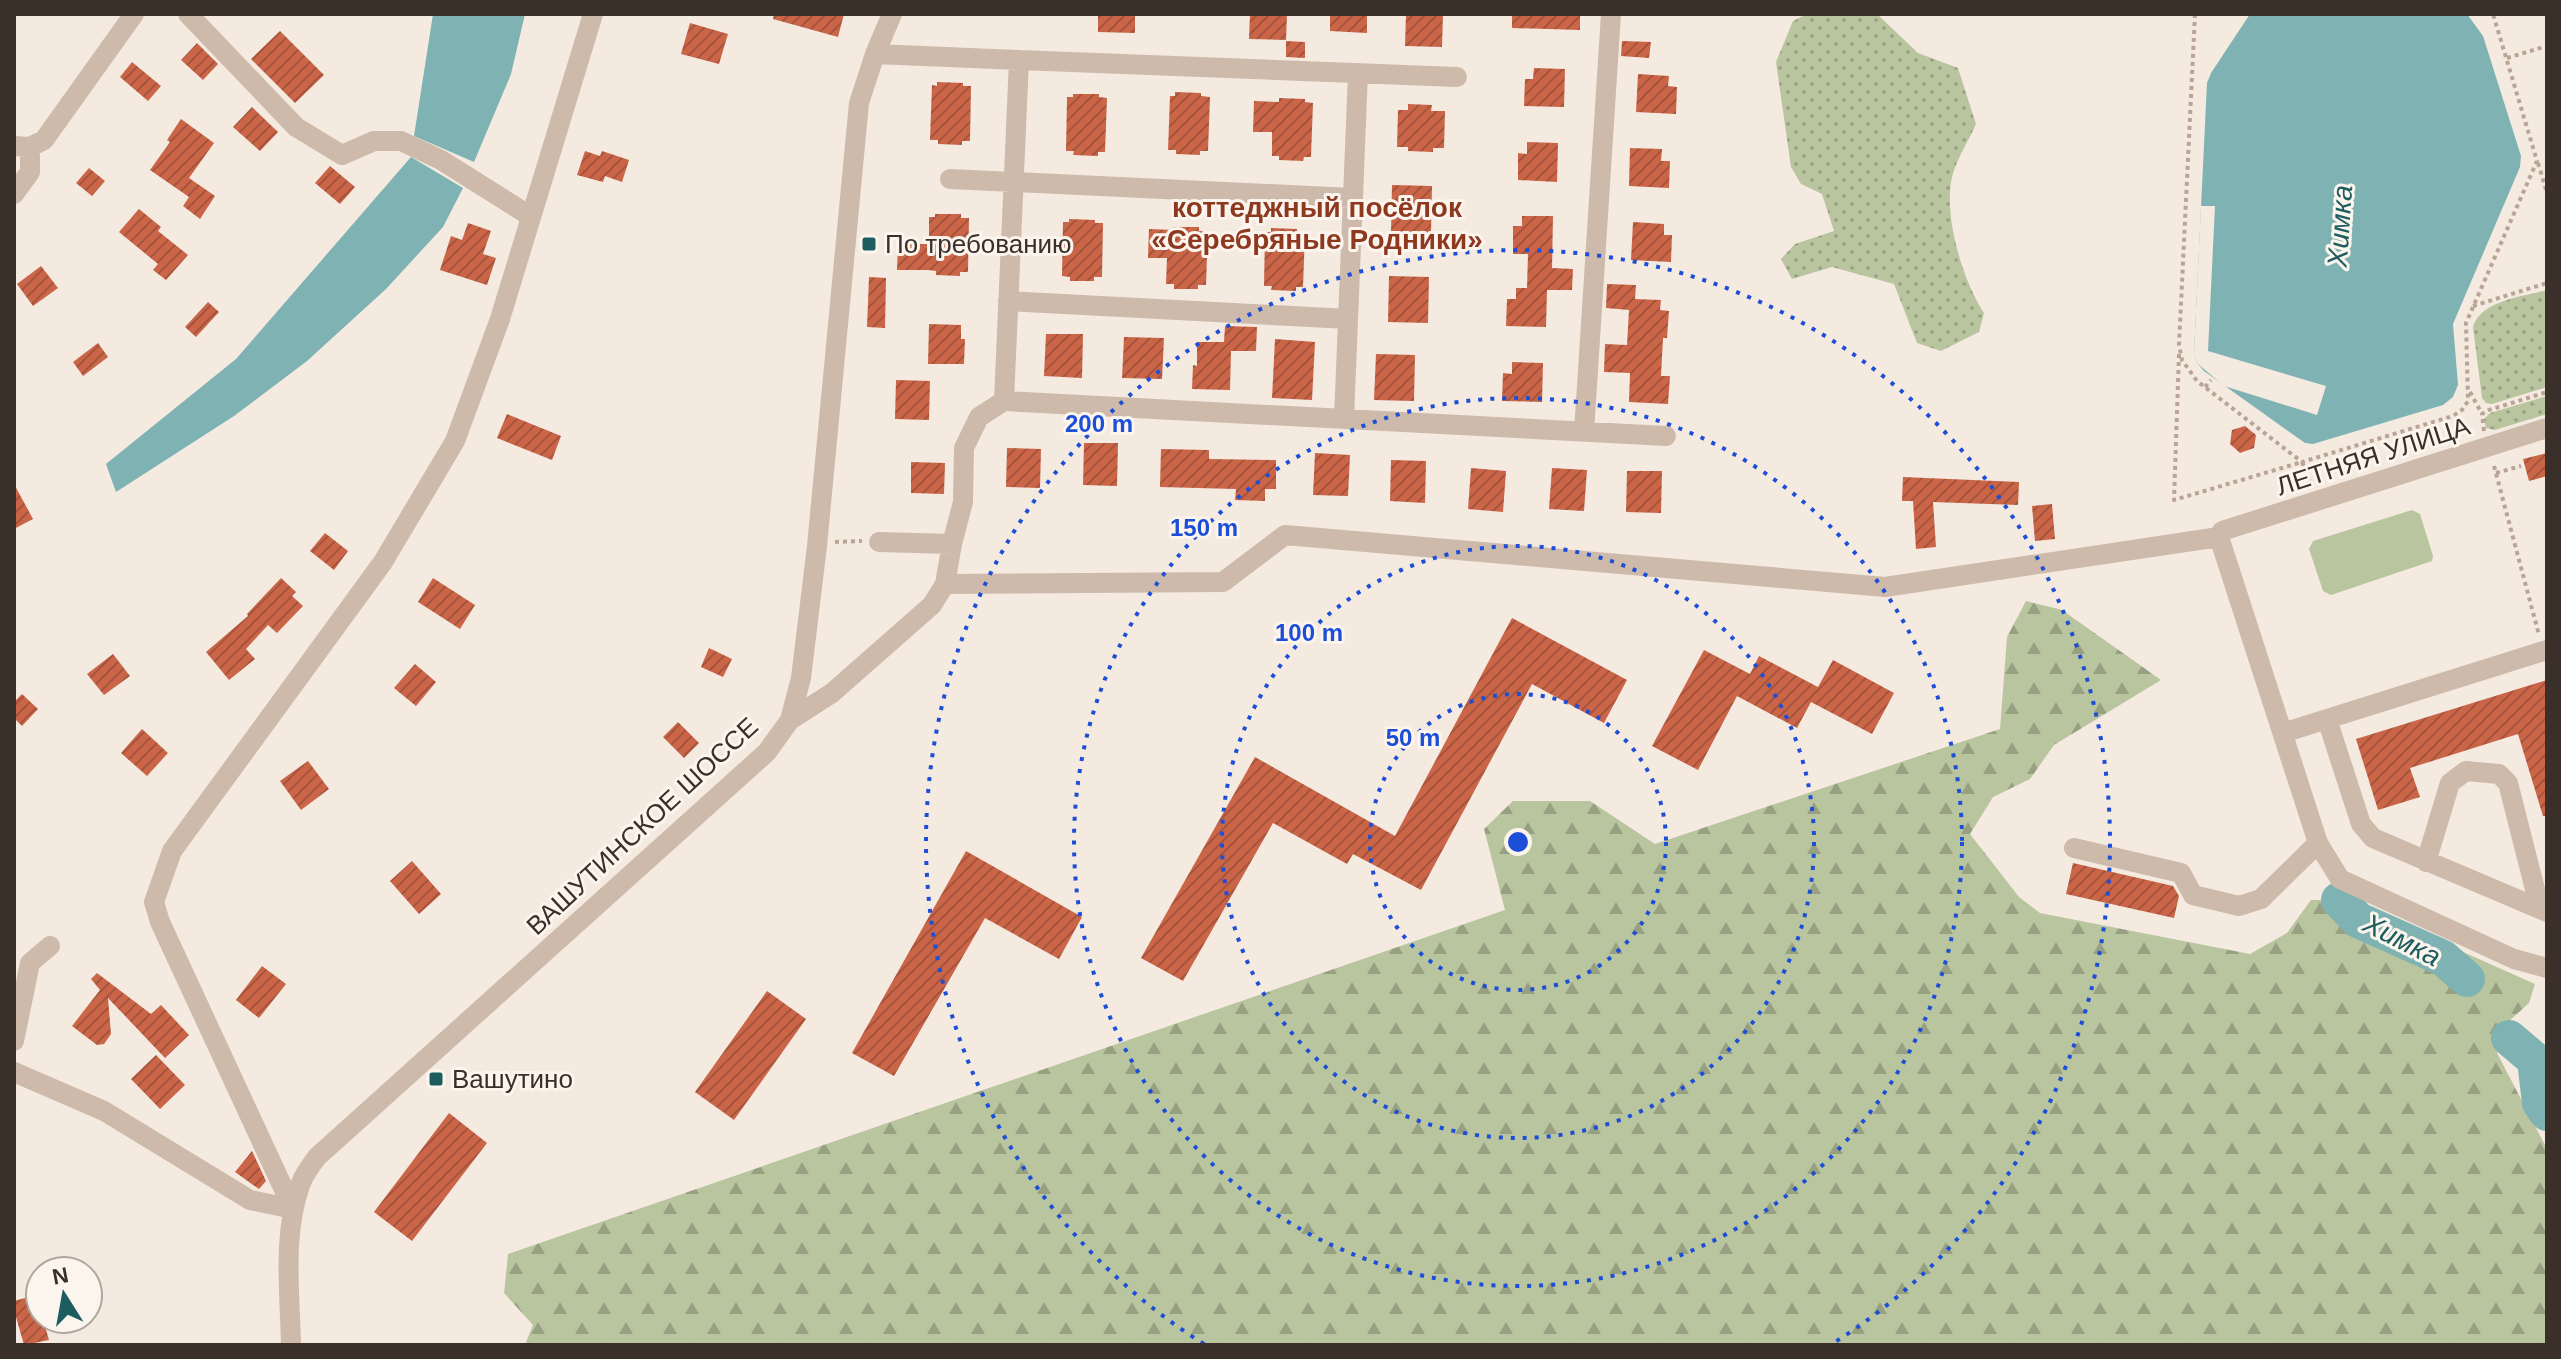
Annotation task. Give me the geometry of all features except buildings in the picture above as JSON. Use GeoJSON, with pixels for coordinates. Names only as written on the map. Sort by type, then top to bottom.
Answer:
{"type":"FeatureCollection","features":[{"type":"Feature","properties":{"kind":"street"},"geometry":{"type":"LineString","coordinates":[[14,194],[30,172],[22,147],[44,140],[134,14]]}},
{"type":"Feature","properties":{"kind":"street"},"geometry":{"type":"LineString","coordinates":[[188,14],[296,127],[342,155],[374,141],[401,141],[441,160],[530,216]]}},
{"type":"Feature","properties":{"kind":"street"},"geometry":{"type":"LineString","coordinates":[[293,1209],[160,922],[154,902],[172,851],[383,562],[455,441],[500,319],[593,14]]}},
{"type":"Feature","properties":{"kind":"street","name":"ВАШУТИНСКОЕ ШОССЕ"},"geometry":{"type":"LineString","coordinates":[[291,1345],[293,1209],[301,1181],[317,1157],[767,752],[790,720],[801,678],[817,546],[859,103],[892,14]]}},
{"type":"Feature","properties":{"kind":"street"},"geometry":{"type":"LineString","coordinates":[[1584,432],[1611,14]]}},
{"type":"Feature","properties":{"kind":"street"},"geometry":{"type":"LineString","coordinates":[[875,54],[1457,77]]}},
{"type":"Feature","properties":{"kind":"street"},"geometry":{"type":"LineString","coordinates":[[1004,401],[1019,60]]}},
{"type":"Feature","properties":{"kind":"street"},"geometry":{"type":"LineString","coordinates":[[1344,419],[1358,73]]}},
{"type":"Feature","properties":{"kind":"street"},"geometry":{"type":"LineString","coordinates":[[950,179],[1353,198]]}},
{"type":"Feature","properties":{"kind":"street"},"geometry":{"type":"LineString","coordinates":[[1008,301],[1348,319]]}},
{"type":"Feature","properties":{"kind":"street"},"geometry":{"type":"LineString","coordinates":[[790,720],[832,693],[932,605],[945,584],[963,502],[964,448],[979,417],[1004,401],[1666,436]]}},
{"type":"Feature","properties":{"kind":"street","name":"ЛЕТНЯЯ УЛИЦА"},"geometry":{"type":"LineString","coordinates":[[945,584],[1223,582],[1285,535],[1885,587],[2219,537],[2222,531],[2547,428]]}},
{"type":"Feature","properties":{"kind":"street"},"geometry":{"type":"LineString","coordinates":[[2219,537],[2318,843],[2340,879],[2514,959],[2547,968]]}},
{"type":"Feature","properties":{"kind":"street"},"geometry":{"type":"LineString","coordinates":[[879,542],[952,544]]}},
{"type":"Feature","properties":{"kind":"street"},"geometry":{"type":"LineString","coordinates":[[2283,733],[2545,651]]}},
{"type":"Feature","properties":{"kind":"street"},"geometry":{"type":"LineString","coordinates":[[2327,719],[2361,824],[2373,838],[2544,911]]}},
{"type":"Feature","properties":{"kind":"street"},"geometry":{"type":"LineString","coordinates":[[2426,862],[2450,783],[2466,771],[2499,774],[2508,783],[2544,911]]}},
{"type":"Feature","properties":{"kind":"street"},"geometry":{"type":"LineString","coordinates":[[2074,848],[2181,873],[2193,895],[2239,906],[2261,899],[2318,843]]}},
{"type":"Feature","properties":{"kind":"street"},"geometry":{"type":"LineString","coordinates":[[14,1041],[30,963],[50,946]]}},
{"type":"Feature","properties":{"kind":"street"},"geometry":{"type":"LineString","coordinates":[[14,1072],[104,1111],[250,1200],[293,1209]]}},
{"type":"Feature","properties":{"kind":"path"},"geometry":{"type":"LineString","coordinates":[[2195,14],[2174,500],[2453,416],[2462,410],[2470,390],[2466,323],[2537,161]]}},
{"type":"Feature","properties":{"kind":"path"},"geometry":{"type":"LineString","coordinates":[[2493,14],[2547,193]]}},
{"type":"Feature","properties":{"kind":"path"},"geometry":{"type":"LineString","coordinates":[[2507,58],[2547,46]]}},
{"type":"Feature","properties":{"kind":"path"},"geometry":{"type":"LineString","coordinates":[[2473,306],[2547,283]]}},
{"type":"Feature","properties":{"kind":"path"},"geometry":{"type":"LineString","coordinates":[[2179,345],[2188,371],[2302,462]]}},
{"type":"Feature","properties":{"kind":"path"},"geometry":{"type":"LineString","coordinates":[[2205,387],[2211,380]]}},
{"type":"Feature","properties":{"kind":"path"},"geometry":{"type":"LineString","coordinates":[[2470,390],[2482,414],[2481,423],[2545,651]]}},
{"type":"Feature","properties":{"kind":"path"},"geometry":{"type":"LineString","coordinates":[[2482,414],[2547,392]]}},
{"type":"Feature","properties":{"kind":"path"},"geometry":{"type":"LineString","coordinates":[[2496,473],[2521,466]]}},
{"type":"Feature","properties":{"kind":"path"},"geometry":{"type":"LineString","coordinates":[[817,546],[841,540],[879,542]]}},
{"type":"Feature","properties":{"kind":"green space"},"geometry":{"type":"Polygon","coordinates":[[[1807,14],[1877,14],[1918,53],[1958,68],[1976,124],[1951,182],[1951,214],[1963,268],[1984,313],[1979,332],[1941,351],[1917,343],[1894,284],[1832,267],[1792,279],[1781,259],[1795,244],[1834,231],[1822,194],[1801,184],[1791,167],[1776,62],[1793,21],[1807,14]]]}},
{"type":"Feature","properties":{"kind":"green space"},"geometry":{"type":"Polygon","coordinates":[[[2547,290],[2547,387],[2492,404],[2486,403],[2482,398],[2473,327],[2477,318],[2504,301],[2547,290]]]}},
{"type":"Feature","properties":{"kind":"green space"},"geometry":{"type":"Polygon","coordinates":[[[2547,396],[2547,414],[2495,430],[2486,428],[2484,419],[2490,413],[2547,396]]]}},
{"type":"Feature","properties":{"kind":"green space"},"geometry":{"type":"Polygon","coordinates":[[[2412,510],[2420,514],[2432,561],[2331,595],[2323,591],[2309,549],[2313,541],[2412,510]]]}},
{"type":"Feature","properties":{"kind":"green space"},"geometry":{"type":"Polygon","coordinates":[[[2026,601],[2062,610],[2161,680],[2054,745],[2030,779],[1993,797],[1970,834],[2019,897],[2040,913],[2250,954],[2287,933],[2311,900],[2339,900],[2358,920],[2409,928],[2535,984],[2529,1003],[2497,1032],[2497,1053],[2547,1149],[2547,1345],[525,1345],[533,1325],[504,1293],[508,1254],[1505,910],[1484,829],[1513,801],[1590,801],[1655,844],[2000,729],[2007,637],[2026,601]]]}},
{"type":"Feature","properties":{"kind":"water"},"geometry":{"type":"Polygon","coordinates":[[[433,14],[525,14],[511,74],[474,162],[414,136],[433,14]]]}},
{"type":"Feature","properties":{"kind":"water"},"geometry":{"type":"Polygon","coordinates":[[[2250,14],[2467,14],[2483,36],[2521,156],[2520,167],[2453,324],[2458,385],[2453,397],[2443,405],[2313,444],[2305,443],[2198,364],[2194,353],[2207,83],[2250,14]]]}},
{"type":"Feature","properties":{"kind":"water"},"geometry":{"type":"Polygon","coordinates":[[[411,157],[463,188],[443,227],[386,289],[307,361],[234,416],[116,492],[106,464],[236,359],[411,157]]]}},
{"type":"Feature","properties":{"kind":"pier"},"geometry":{"type":"Polygon","coordinates":[[[2201,206],[2215,206],[2208,351],[2326,386],[2317,415],[2224,386],[2198,364],[2194,353],[2201,206]]]}},
{"type":"Feature","properties":{"kind":"waterway","name":"Химка"},"geometry":{"type":"LineString","coordinates":[[2339,900],[2358,920],[2443,958],[2467,979]]}},
{"type":"Feature","properties":{"kind":"waterway","name":"Химка"},"geometry":{"type":"LineString","coordinates":[[2509,1038],[2535,1060],[2540,1103],[2547,1113]]}},
{"type":"Feature","properties":{"kind":"place","name":"По требованию"},"geometry":{"type":"Point","coordinates":[869,244]}},
{"type":"Feature","properties":{"kind":"place","name":"Вашутино"},"geometry":{"type":"Point","coordinates":[436,1079]}},
{"type":"Feature","properties":{"kind":"district","name":"коттеджный посёлок «Серебряные Родники»"},"geometry":{"type":"Point","coordinates":[1317,223]}}]}
